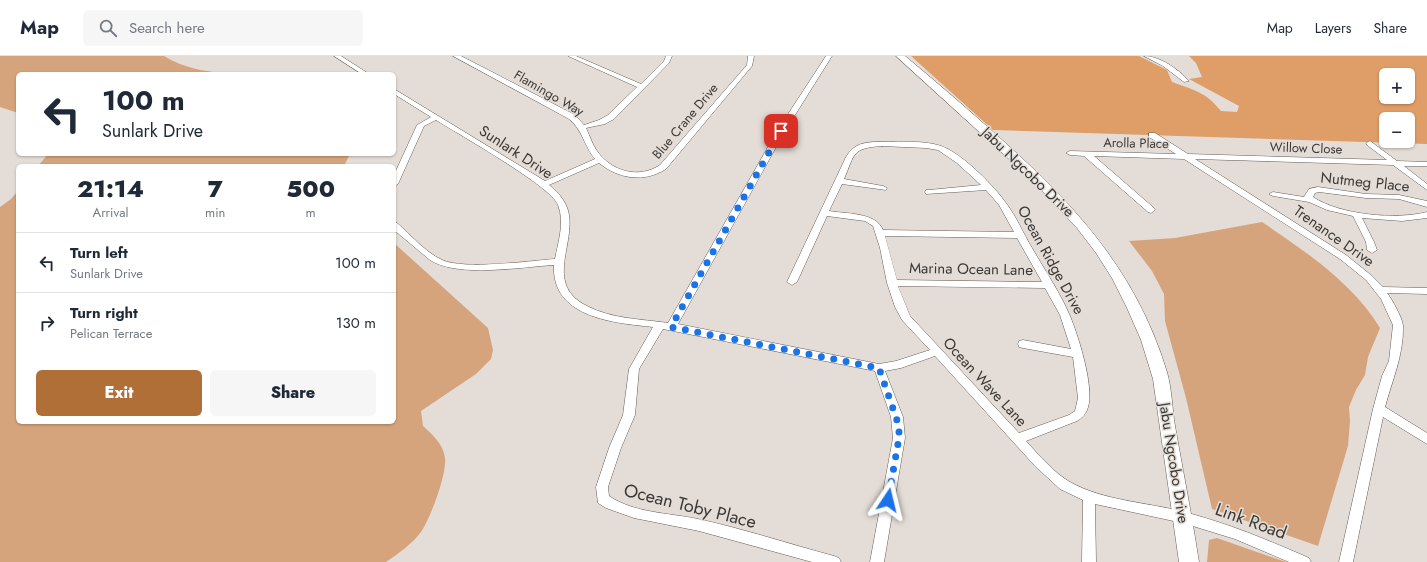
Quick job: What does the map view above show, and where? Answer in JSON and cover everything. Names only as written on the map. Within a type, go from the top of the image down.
[{"type":"main road","name":"Jabu Ngcobo Drive","points":[[900,56],[1024,165],[1054,194],[1083,226],[1107,259],[1134,308],[1148,340],[1162,383],[1163,403],[1183,517],[1189,562]]},
{"type":"street","points":[[337,56],[363,72]]},
{"type":"street","name":"Flamingo Way","points":[[456,56],[564,112],[578,122],[583,127],[593,152],[600,160]]},
{"type":"street","points":[[571,56],[642,87]]},
{"type":"street","points":[[583,127],[608,120],[667,62],[669,56]]},
{"type":"street","name":"Blue Crane Drive","points":[[600,160],[615,170],[630,175],[645,176],[656,172],[663,167],[750,64],[751,56]]},
{"type":"street","points":[[665,326],[781,131],[829,56]]},
{"type":"street","points":[[1147,56],[1165,65],[1186,81]]},
{"type":"street","name":"Sunlark Drive","points":[[396,92],[544,184],[557,197],[562,206],[565,222],[558,262],[559,278],[562,286],[577,304],[586,310],[608,317],[665,326],[879,368],[897,365],[936,352]]},
{"type":"street","points":[[396,180],[421,125],[437,117]]},
{"type":"street","name":"Trenance Drive","points":[[1152,135],[1343,257],[1369,278],[1386,298],[1398,325],[1394,361],[1388,376],[1379,409],[1346,562]]},
{"type":"street","points":[[1370,143],[1427,188]]},
{"type":"street","name":"Ocean Ridge Drive","points":[[792,282],[852,152],[861,145],[921,145],[935,147],[947,152],[995,194],[1003,204],[1065,315],[1078,354],[1084,398],[1084,404],[1079,414],[1063,422],[1017,439]]},
{"type":"street","name":"Arolla Place","points":[[1070,153],[1183,156]]},
{"type":"street","name":"Arolla Place","points":[[1087,154],[1150,210]]},
{"type":"street","name":"Willow Close","points":[[1183,156],[1427,164]]},
{"type":"street","points":[[544,184],[600,160]]},
{"type":"street","points":[[839,181],[883,188]]},
{"type":"street","points":[[929,192],[987,187]]},
{"type":"street","name":"Nutmeg Place","points":[[1427,204],[1400,197],[1366,196],[1318,189],[1312,191],[1308,198],[1317,204],[1356,214],[1393,219],[1408,219],[1427,215]]},
{"type":"street","points":[[1273,194],[1310,200]]},
{"type":"street","points":[[824,213],[867,220],[877,225],[880,233],[1020,235]]},
{"type":"street","points":[[1356,214],[1370,242],[1372,250]]},
{"type":"street","points":[[396,227],[433,257],[446,264],[473,266],[558,262]]},
{"type":"street","name":"Ocean Wave Lane","points":[[880,233],[892,283],[906,318],[1054,478],[1064,486],[1089,497],[1183,517]]},
{"type":"street","name":"Marina Ocean Lane","points":[[892,283],[1048,285]]},
{"type":"street","points":[[1380,290],[1427,291]]},
{"type":"street","name":"Ocean Toby Place","points":[[665,326],[634,369],[629,415],[614,448],[602,487],[603,499],[608,504],[629,510],[698,524],[834,562]]},
{"type":"street","points":[[1023,344],[1078,354]]},
{"type":"street","points":[[877,562],[899,438],[897,417],[879,368]]},
{"type":"street","points":[[1379,409],[1427,439]]},
{"type":"street","points":[[1089,497],[1089,562]]},
{"type":"street","name":"Link Road","points":[[1183,517],[1238,534],[1304,562]]},
{"type":"shaded area","points":[[0,56],[164,56],[188,67],[216,72],[16,72],[16,112],[0,107]]},
{"type":"shaded area","points":[[911,56],[1139,56],[1167,70],[1172,82],[1199,92],[1221,111],[1237,112],[1239,106],[1189,79],[1202,77],[1196,63],[1189,56],[1427,56],[1427,144],[1415,144],[1415,112],[1379,112],[1379,142],[993,130]]},
{"type":"shaded area","points":[[46,156],[349,156],[345,164],[40,164]]},
{"type":"shaded area","points":[[16,193],[16,424],[396,424],[396,245],[488,328],[493,350],[491,359],[476,374],[421,411],[423,426],[440,444],[444,453],[445,465],[441,485],[433,507],[425,526],[418,536],[386,562],[0,562],[0,207]]},
{"type":"shaded area","points":[[1262,222],[1311,256],[1342,282],[1369,312],[1380,328],[1368,357],[1365,375],[1356,390],[1349,407],[1350,421],[1348,446],[1318,546],[1212,509],[1186,398],[1165,321],[1164,294],[1152,271],[1129,241],[1175,238]]},
{"type":"shaded area","points":[[1217,538],[1286,562],[1207,562],[1209,540]]},
{"type":"route","points":[[781,131],[671,327],[879,368],[899,426],[899,438],[888,500]]}]
